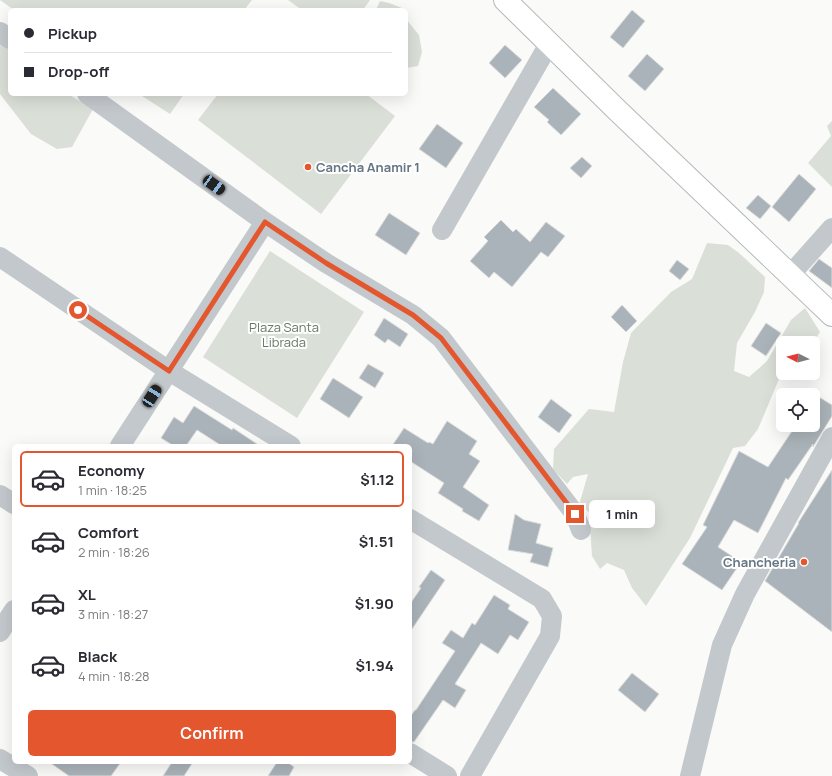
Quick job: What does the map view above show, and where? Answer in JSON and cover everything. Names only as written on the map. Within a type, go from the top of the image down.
[{"type":"main road","points":[[505,0],[832,315]]},
{"type":"street","points":[[442,230],[549,44]]},
{"type":"street","points":[[90,96],[265,222],[326,263],[413,315],[441,338],[575,514],[581,530]]},
{"type":"street","points":[[121,444],[265,222]]},
{"type":"street","points":[[790,275],[832,228]]},
{"type":"street","points":[[0,257],[169,371],[288,444]]},
{"type":"street","points":[[690,776],[722,645],[745,594],[832,437]]},
{"type":"street","points":[[0,495],[12,503]]},
{"type":"street","points":[[412,519],[542,599],[552,616],[550,636],[470,776]]},
{"type":"street","points":[[0,632],[12,613]]},
{"type":"street","points":[[412,754],[447,776]]},
{"type":"street","points":[[0,759],[28,776]]},
{"type":"green space","points":[[0,0],[252,0],[246,8],[11,8]]},
{"type":"green space","points":[[288,0],[370,0],[364,8],[299,8]]},
{"type":"green space","points":[[380,1],[402,8],[377,8]]},
{"type":"green space","points":[[408,21],[419,35],[422,52],[418,66],[408,68]]},
{"type":"green space","points":[[0,39],[8,43],[8,96],[71,96],[93,109],[72,147],[57,149],[31,134],[0,94]]},
{"type":"green space","points":[[142,96],[183,96],[170,114]]},
{"type":"green space","name":"Cancha Anamir 1","points":[[216,96],[369,96],[395,116],[321,214],[198,120]]},
{"type":"green space","points":[[832,121],[832,187],[808,163],[831,136],[827,126]]},
{"type":"green space","points":[[707,243],[728,245],[765,277],[764,292],[755,312],[737,343],[734,371],[749,377],[767,361],[776,346],[776,380],[779,380],[758,429],[745,446],[733,448],[690,538],[646,606],[632,588],[624,570],[607,563],[600,569],[592,556],[589,512],[579,505],[588,474],[573,477],[567,484],[553,469],[554,449],[589,409],[614,412],[623,362],[631,333],[671,292],[692,279]]},
{"type":"green space","name":"Plaza Santa Librada","points":[[270,251],[364,312],[297,418],[203,357]]},
{"type":"green space","points":[[805,308],[820,332],[817,336],[782,336],[791,320]]},
{"type":"building","points":[[632,10],[645,21],[623,48],[610,37]]},
{"type":"building","points":[[505,45],[522,60],[505,78],[489,63]]},
{"type":"building","points":[[647,54],[664,69],[645,91],[628,76]]},
{"type":"building","points":[[553,88],[581,114],[561,135],[547,122],[549,120],[534,107]]},
{"type":"building","points":[[437,124],[463,143],[446,168],[419,149]]},
{"type":"building","points":[[582,157],[592,166],[581,178],[570,168]]},
{"type":"building","points":[[799,174],[816,189],[789,222],[772,207]]},
{"type":"building","points":[[758,195],[771,206],[760,219],[746,208]]},
{"type":"building","points":[[389,213],[420,233],[406,255],[375,235]]},
{"type":"building","points":[[501,220],[513,232],[516,229],[530,242],[546,222],[565,236],[548,257],[541,252],[512,287],[494,272],[489,278],[470,261],[488,241],[484,237]]},
{"type":"building","points":[[819,259],[832,268],[832,288],[809,271]]},
{"type":"building","points":[[677,260],[689,269],[680,280],[669,271]]},
{"type":"building","points":[[622,305],[637,321],[626,332],[611,317]]},
{"type":"building","points":[[384,318],[408,334],[400,347],[388,339],[385,343],[374,335]]},
{"type":"building","points":[[766,323],[781,333],[779,336],[776,336],[776,341],[766,356],[751,346]]},
{"type":"building","points":[[368,364],[384,373],[375,388],[359,378]]},
{"type":"building","points":[[333,378],[363,397],[349,418],[320,399]]},
{"type":"building","points":[[820,398],[832,405],[832,416],[813,447],[813,444],[788,480],[786,478],[758,533],[734,520],[718,547],[741,562],[722,590],[682,564],[707,527],[703,525],[739,451],[768,467],[791,432],[820,432]]},
{"type":"building","points":[[551,399],[572,415],[559,433],[538,417]]},
{"type":"building","points":[[194,406],[232,430],[233,428],[257,444],[219,444],[197,430],[187,444],[171,444],[161,438],[174,417],[183,423]]},
{"type":"building","points":[[447,421],[477,441],[469,454],[480,461],[463,487],[489,505],[479,521],[462,511],[463,509],[438,493],[444,483],[412,462],[412,444],[393,444],[404,428],[428,443],[433,444]]},
{"type":"building","name":"Chancheria","points":[[832,470],[832,632],[765,581],[798,523]]},
{"type":"building","points":[[515,514],[524,520],[541,524],[536,543],[553,548],[548,567],[530,562],[533,554],[508,550]]},
{"type":"building","points":[[431,570],[445,580],[412,629],[412,601],[421,588],[419,587]]},
{"type":"building","points":[[494,595],[510,605],[508,609],[529,622],[518,640],[510,635],[498,654],[481,643],[455,684],[466,690],[455,708],[443,700],[414,742],[412,742],[412,714],[455,651],[442,643],[451,630],[463,638],[472,623],[475,625]]},
{"type":"building","points":[[632,673],[659,694],[645,712],[618,690]]},
{"type":"building","points":[[52,764],[120,764],[111,776],[69,776]]},
{"type":"building","points":[[171,764],[192,764],[184,776],[163,776]]},
{"type":"building","points":[[276,764],[290,764],[294,767],[289,776],[268,776]]},
{"type":"place","name":"Cancha Anamir 1","points":[[308,167]]},
{"type":"place","name":"Chancheria","points":[[804,562]]},
{"type":"route","points":[[78,310],[169,371],[265,222],[326,263],[413,315],[441,338],[575,514]]}]
